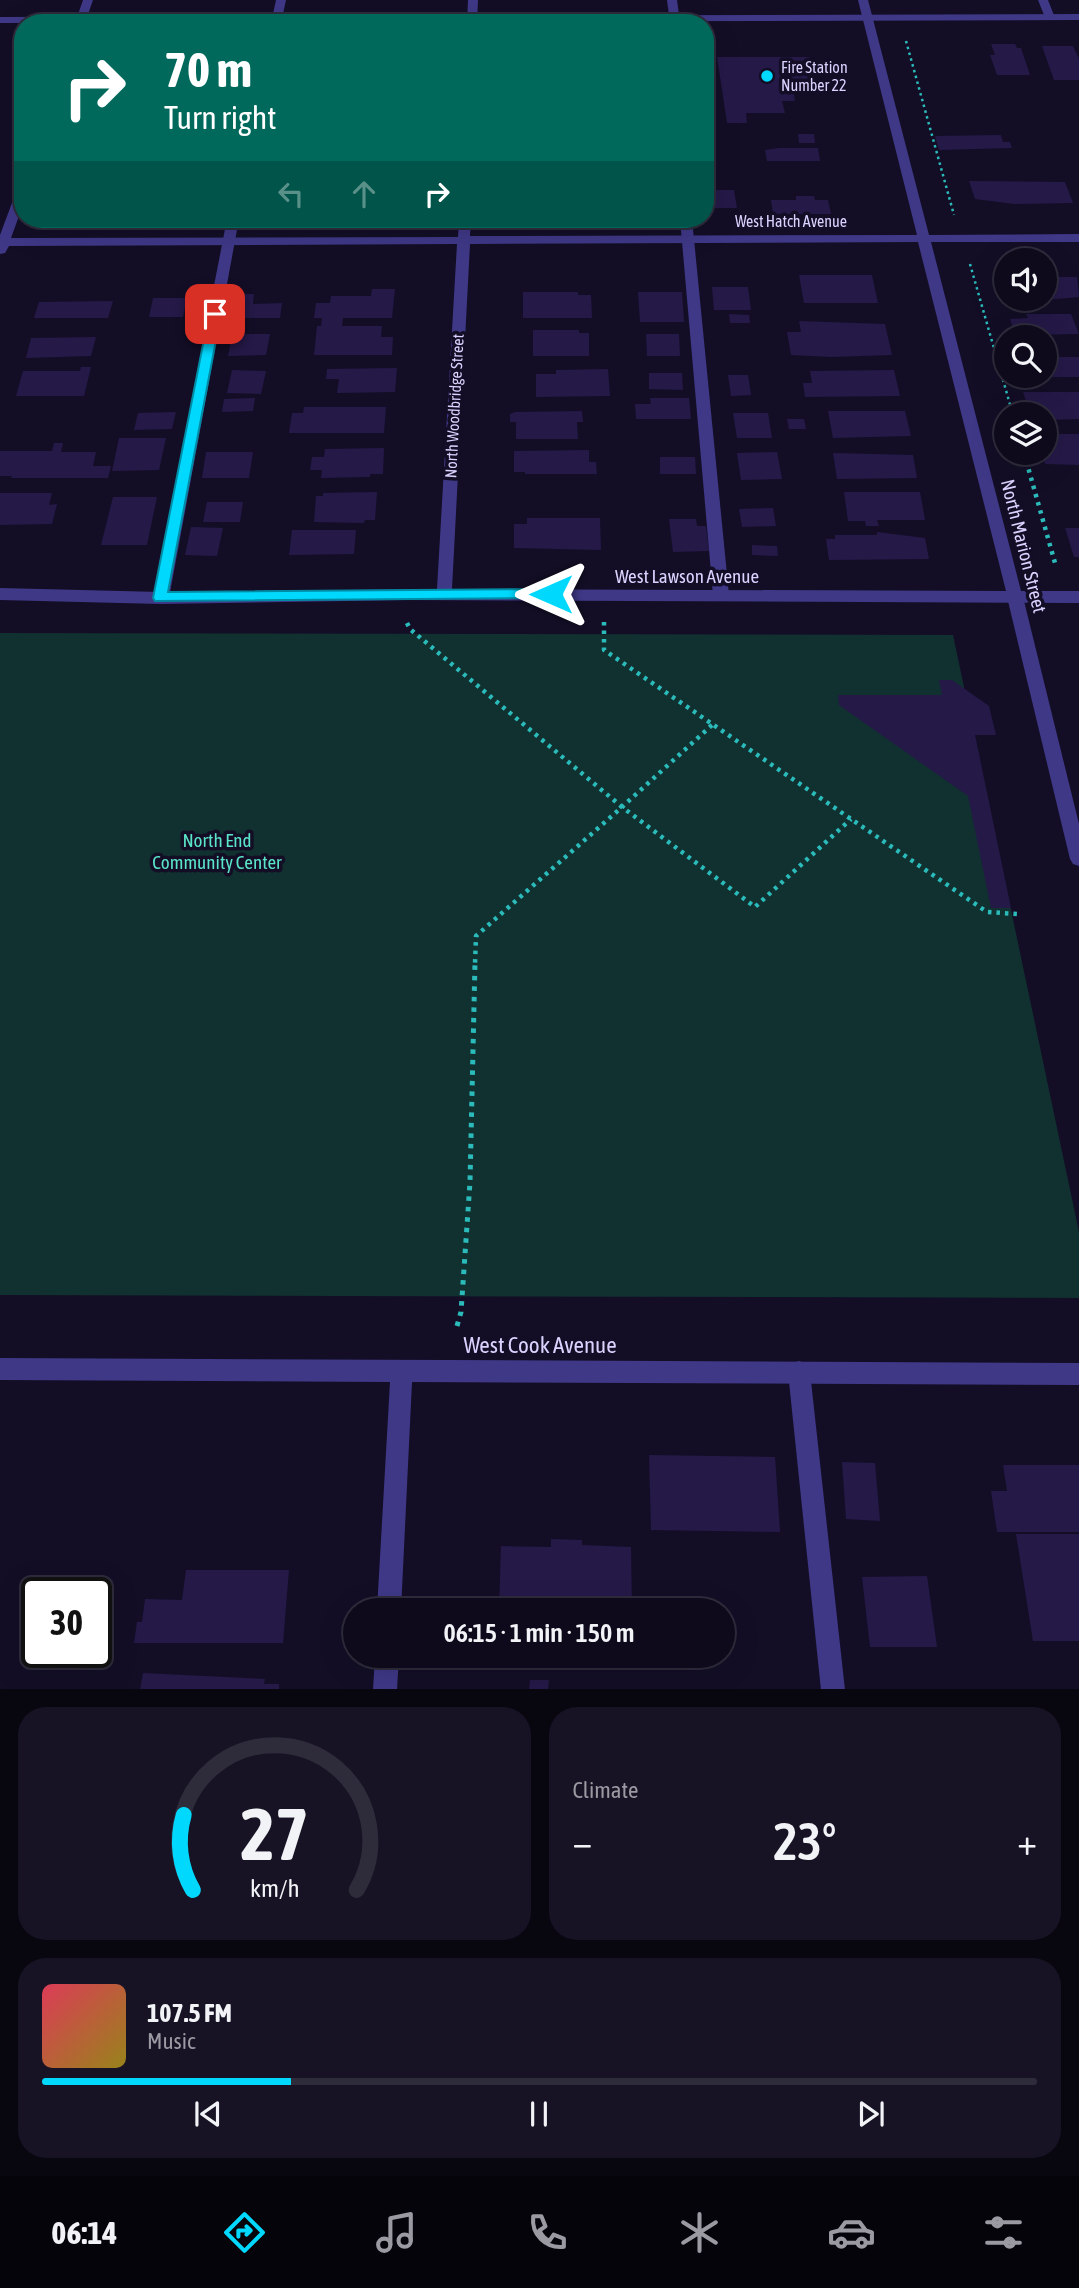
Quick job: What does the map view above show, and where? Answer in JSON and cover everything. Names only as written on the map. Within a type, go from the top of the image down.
[{"type":"street","name":"North Marion Street","points":[[863,0],[1079,859]]},
{"type":"street","points":[[1043,0],[1050,18]]},
{"type":"street","points":[[714,20],[1079,18]]},
{"type":"street","points":[[1,245],[14,211]]},
{"type":"street","points":[[160,598],[232,228]]},
{"type":"street","name":"North Woodbridge Street","points":[[444,594],[465,228]]},
{"type":"street","points":[[686,228],[721,595]]},
{"type":"street","name":"West Hatch Avenue","points":[[1,245],[464,239],[1079,238]]},
{"type":"street","name":"West Lawson Avenue","points":[[0,594],[160,598],[444,594],[1079,597]]},
{"type":"street","name":"West Cook Avenue","points":[[0,1370],[1079,1374]]},
{"type":"street","points":[[390,1598],[402,1370]]},
{"type":"street","points":[[799,1372],[833,1689]]},
{"type":"street","points":[[385,1689],[386,1668]]},
{"type":"path","points":[[904,34],[954,216],[950,221]]},
{"type":"path","points":[[969,260],[1009,402]]},
{"type":"path","points":[[1027,465],[1055,563],[1053,567]]},
{"type":"path","points":[[604,595],[604,650],[986,912],[1018,914]]},
{"type":"path","points":[[406,622],[410,629],[622,807],[755,907],[851,819]]},
{"type":"path","points":[[457,1326],[461,1312],[470,1182],[476,936],[712,725]]},
{"type":"green space","name":"North End Community Center","points":[[0,633],[953,635],[1079,1232],[1079,1298],[0,1295]]},
{"type":"building","points":[[991,44],[1015,44],[1017,48],[1021,48],[1030,75],[997,75],[990,55],[995,55]]},
{"type":"building","points":[[1042,46],[1073,46],[1079,59],[1079,80],[1054,80]]},
{"type":"building","name":"Fire Station Number 22","points":[[717,57],[810,57],[818,94],[794,94],[795,101],[782,101],[785,113],[746,113],[747,123],[727,123]]},
{"type":"building","points":[[798,134],[814,134],[815,143],[799,143]]},
{"type":"building","points":[[1001,135],[1003,142],[1010,142],[1012,148],[939,150],[935,136]]},
{"type":"building","points":[[818,148],[820,161],[767,161],[765,150]]},
{"type":"building","points":[[969,181],[1065,182],[1073,203],[1014,204],[975,199]]},
{"type":"building","points":[[714,190],[734,190],[737,208],[714,208]]},
{"type":"building","points":[[796,196],[814,196],[815,200],[828,200],[831,214],[773,214],[771,200],[796,200]]},
{"type":"building","points":[[799,275],[872,275],[878,303],[804,303]]},
{"type":"building","points":[[1057,277],[1077,277],[1079,297],[1057,299]]},
{"type":"building","points":[[712,287],[748,287],[751,310],[714,310]]},
{"type":"building","points":[[372,289],[395,289],[392,318],[343,318],[342,326],[382,326],[381,337],[393,337],[392,355],[314,355],[317,326],[321,326],[322,318],[314,318],[316,303],[330,303],[331,296],[371,296]]},
{"type":"building","points":[[523,292],[578,292],[578,295],[591,295],[592,318],[523,318]]},
{"type":"building","points":[[638,292],[682,292],[684,322],[640,322]]},
{"type":"building","points":[[236,294],[254,294],[253,304],[282,303],[280,318],[231,318]]},
{"type":"building","points":[[153,298],[187,298],[183,317],[149,317]]},
{"type":"building","points":[[113,301],[108,318],[34,318],[39,302]]},
{"type":"building","points":[[729,314],[749,315],[750,323],[730,323]]},
{"type":"building","points":[[1026,314],[1071,314],[1079,334],[1057,334],[1057,325],[1012,325],[1010,319],[1028,318]]},
{"type":"building","points":[[799,321],[885,324],[892,355],[791,355],[787,332],[801,332]]},
{"type":"building","points":[[533,330],[579,330],[579,333],[589,333],[589,356],[533,356]]},
{"type":"building","points":[[232,334],[270,334],[266,355],[228,356]]},
{"type":"building","points":[[646,334],[679,334],[680,356],[647,356]]},
{"type":"building","points":[[96,337],[91,356],[26,358],[31,338]]},
{"type":"building","points":[[1057,357],[1079,357],[1079,377],[1057,377]]},
{"type":"building","points":[[81,367],[91,367],[84,396],[16,396],[23,371],[80,371]]},
{"type":"building","points":[[397,368],[395,392],[337,393],[339,379],[326,379],[327,369]]},
{"type":"building","points":[[608,369],[610,396],[536,397],[536,374],[556,374],[556,370]]},
{"type":"building","points":[[232,370],[266,371],[261,394],[227,393]]},
{"type":"building","points":[[894,370],[900,396],[805,397],[803,383],[812,383],[810,371]]},
{"type":"building","points":[[649,373],[682,373],[683,390],[649,389]]},
{"type":"building","points":[[728,375],[748,375],[751,395],[731,396]]},
{"type":"building","points":[[1023,392],[1079,392],[1079,419],[1057,420],[1057,402],[1026,402]]},
{"type":"building","points":[[255,398],[253,411],[222,412],[224,399]]},
{"type":"building","points":[[650,398],[689,398],[691,419],[636,419],[635,404],[651,404]]},
{"type":"building","points":[[304,407],[386,407],[384,433],[289,433],[292,413],[303,413]]},
{"type":"building","points":[[582,411],[583,422],[577,422],[578,439],[516,439],[516,422],[510,422],[510,414],[515,412]]},
{"type":"building","points":[[828,411],[905,411],[911,436],[833,438]]},
{"type":"building","points":[[176,412],[172,429],[134,430],[138,413]]},
{"type":"building","points":[[733,413],[768,413],[772,438],[737,438]]},
{"type":"building","points":[[787,419],[804,419],[806,429],[789,429]]},
{"type":"building","points":[[1057,434],[1079,434],[1079,465],[1057,464]]},
{"type":"building","points":[[119,438],[166,438],[159,470],[112,471]]},
{"type":"building","points":[[54,443],[63,443],[61,452],[96,452],[93,466],[111,466],[108,478],[0,476],[0,451],[52,451]]},
{"type":"building","points":[[384,448],[383,474],[370,474],[370,477],[321,478],[322,470],[310,470],[312,457],[324,457],[325,449]]},
{"type":"building","points":[[589,450],[589,462],[596,462],[597,474],[514,472],[514,451]]},
{"type":"building","points":[[206,452],[253,452],[249,478],[202,478]]},
{"type":"building","points":[[777,452],[782,479],[741,480],[737,453]]},
{"type":"building","points":[[833,453],[913,455],[917,478],[837,479]]},
{"type":"building","points":[[660,457],[695,457],[696,474],[660,474]]},
{"type":"building","points":[[377,492],[375,520],[365,520],[364,523],[314,522],[316,496],[323,496],[323,493]]},
{"type":"building","points":[[844,492],[920,492],[925,520],[877,520],[879,526],[866,526],[865,521],[848,521]]},
{"type":"building","points":[[0,493],[52,493],[49,505],[57,504],[52,524],[0,525]]},
{"type":"building","points":[[113,497],[157,497],[147,545],[101,545]]},
{"type":"building","points":[[207,502],[243,502],[240,522],[203,522]]},
{"type":"building","points":[[773,508],[776,526],[742,527],[739,509]]},
{"type":"building","points":[[527,518],[600,518],[601,550],[514,548],[514,524],[527,524]]},
{"type":"building","points":[[669,519],[696,519],[697,526],[706,526],[709,551],[673,552]]},
{"type":"building","points":[[191,527],[223,528],[217,556],[185,555]]},
{"type":"building","points":[[1065,528],[1079,528],[1079,557],[1074,557]]},
{"type":"building","points":[[292,530],[356,530],[354,554],[289,555]]},
{"type":"building","points":[[877,532],[925,538],[929,559],[829,560],[826,539],[835,539],[835,535],[877,535]]},
{"type":"building","points":[[752,545],[777,546],[778,556],[752,555]]},
{"type":"building","points":[[939,680],[952,680],[989,706],[996,735],[975,735],[1011,908],[991,908],[968,796],[839,705],[838,695],[942,695]]},
{"type":"building","points":[[649,1455],[775,1457],[780,1532],[651,1530]]},
{"type":"building","points":[[842,1462],[875,1463],[880,1521],[846,1519]]},
{"type":"building","points":[[1003,1465],[1079,1465],[1079,1532],[997,1532],[991,1491],[1007,1491]]},
{"type":"building","points":[[1016,1534],[1079,1534],[1079,1641],[1033,1641]]},
{"type":"building","points":[[551,1539],[582,1540],[582,1545],[631,1547],[632,1598],[499,1598],[501,1546],[551,1547]]},
{"type":"building","points":[[186,1570],[289,1570],[283,1643],[134,1643],[137,1622],[142,1622],[145,1599],[182,1600]]},
{"type":"building","points":[[927,1576],[937,1647],[870,1647],[862,1577]]},
{"type":"building","points":[[143,1673],[265,1679],[264,1684],[279,1684],[279,1689],[140,1689]]},
{"type":"building","points":[[530,1680],[549,1680],[548,1689],[529,1689]]},
{"type":"place","name":"Fire Station Number 22","points":[[767,76]]},
{"type":"route","points":[[215,314],[160,598],[551,594]]}]
